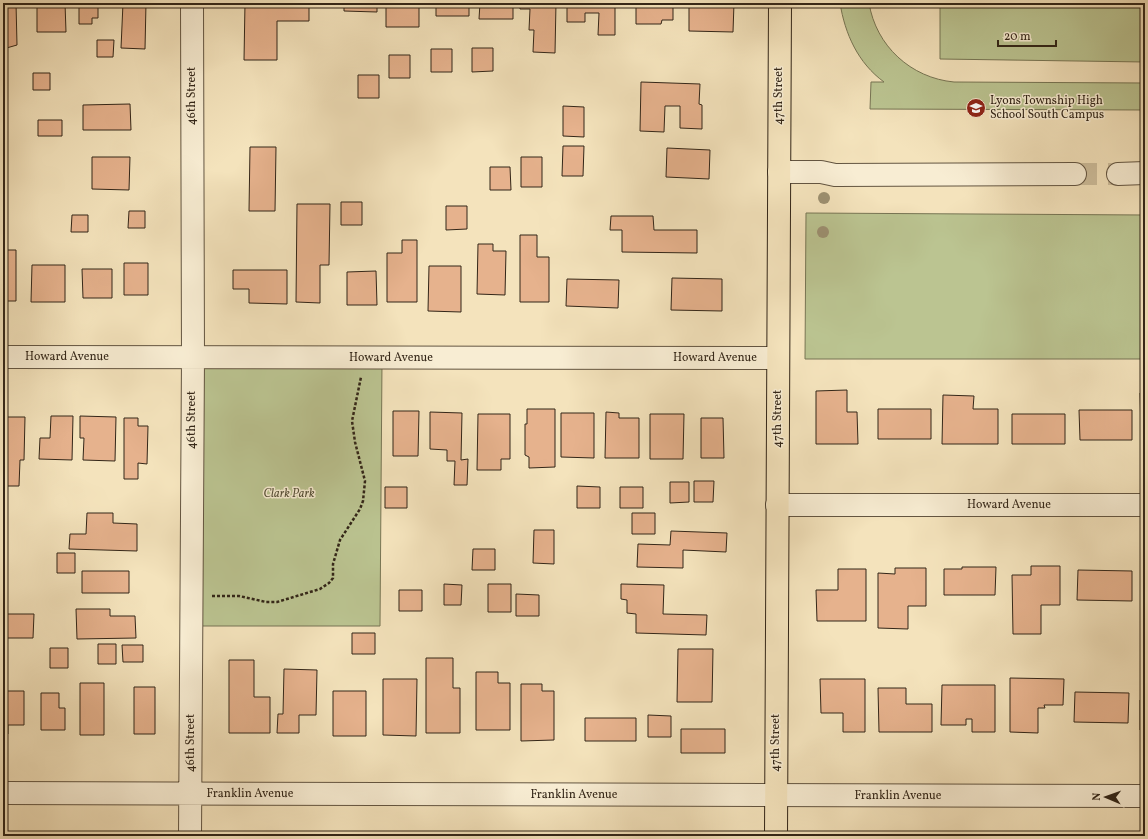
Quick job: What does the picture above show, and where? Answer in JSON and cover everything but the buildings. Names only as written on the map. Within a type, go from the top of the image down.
[{"type":"main road","name":"47th Street","points":[[776,836],[780,3]]},
{"type":"street","name":"46th Street","points":[[190,836],[193,357],[192,3]]},
{"type":"street","points":[[779,172],[821,172],[835,175],[1075,174]]},
{"type":"street","points":[[1118,174],[1145,174]]},
{"type":"street","name":"Howard Avenue","points":[[3,357],[778,358]]},
{"type":"street","name":"Howard Avenue","points":[[777,505],[1145,505]]},
{"type":"street","name":"Franklin Avenue","points":[[3,793],[1145,796]]},
{"type":"path","points":[[191,595],[239,596],[272,602],[287,600],[309,592],[320,590],[329,583],[332,578],[333,564],[340,540],[360,509],[363,501],[365,481],[353,436],[352,421],[365,358]]},
{"type":"green space","points":[[840,3],[869,3],[873,19],[879,33],[888,46],[910,67],[938,79],[954,82],[1145,83],[1145,110],[870,109],[871,82],[884,82],[867,66],[854,47],[845,26]]},
{"type":"green space","points":[[940,3],[1145,3],[1145,62],[940,59]]},
{"type":"green space","points":[[806,213],[1145,215],[1145,359],[805,359]]},
{"type":"green space","name":"Clark Park","points":[[198,362],[382,362],[380,626],[196,626]]},
{"type":"tunnel","points":[[1075,174],[1118,174]]},
{"type":"place","name":"Lyons Township High School South Campus","points":[[976,108]]}]
